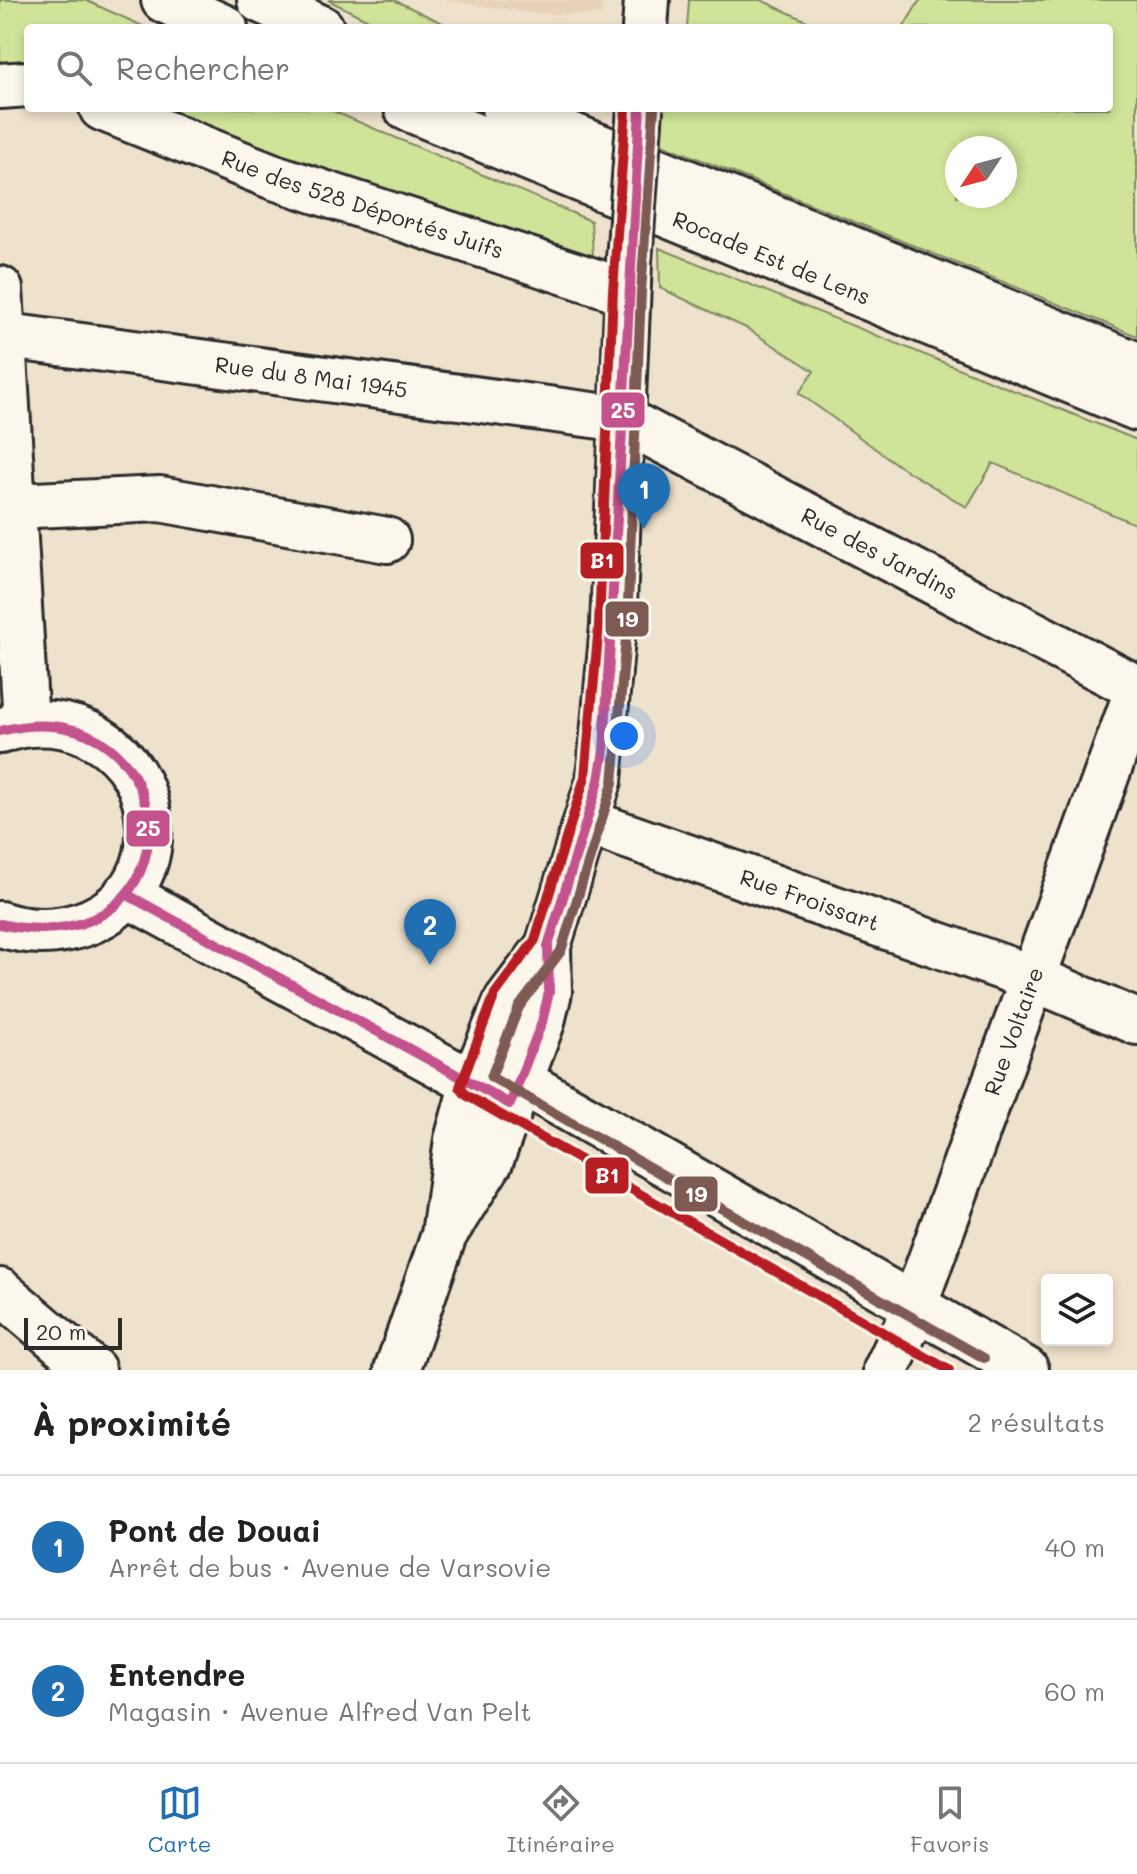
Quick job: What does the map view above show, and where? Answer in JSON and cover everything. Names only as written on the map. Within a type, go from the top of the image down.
[{"type":"main road","points":[[164,0],[216,24]]},
{"type":"main road","points":[[260,0],[312,24]]},
{"type":"main road","points":[[645,24],[647,0]]},
{"type":"main road","points":[[0,86],[24,84]]},
{"type":"main road","name":"Rue des 528 Déportés Juifs","points":[[112,112],[274,177],[628,276]]},
{"type":"main road","name":"Rocade Est de Lens","points":[[417,112],[1137,408]]},
{"type":"main road","name":"Rocade Est de Lens","points":[[514,112],[1137,365]]},
{"type":"main road","points":[[397,1370],[444,1235],[457,1140],[501,1089],[507,1000],[548,946],[587,822],[604,750],[628,276],[640,112]]},
{"type":"main road","points":[[0,289],[14,506],[13,727],[62,723],[96,735],[124,759],[143,790],[149,826],[144,862],[126,894],[106,914],[81,927],[39,933],[0,924]]},
{"type":"main road","name":"Rue du 8 Mai 1945","points":[[1,335],[622,419]]},
{"type":"main road","name":"Rue des Jardins","points":[[622,419],[1137,689]]},
{"type":"main road","points":[[14,506],[160,499],[387,540]]},
{"type":"main road","name":"Rue Voltaire","points":[[886,1370],[910,1317],[1137,689]]},
{"type":"main road","name":"Rue Froissart","points":[[587,822],[1033,978],[1137,1022]]},
{"type":"main road","points":[[126,894],[501,1089],[910,1317],[1026,1370]]},
{"type":"main road","points":[[0,1291],[93,1370]]},
{"type":"main road","points":[[910,1317],[977,1370]]},
{"type":"shaded area","points":[[443,0],[602,0],[602,15],[534,14]]},
{"type":"green space","points":[[0,0],[85,0],[138,24],[24,24],[24,72],[0,76]]},
{"type":"green space","points":[[328,0],[394,0],[445,24],[376,24]]},
{"type":"green space","points":[[689,0],[761,0],[813,24],[687,24]]},
{"type":"green space","points":[[920,0],[1137,0],[1137,336],[657,142],[658,112],[1113,112],[1113,24],[905,24]]},
{"type":"green space","points":[[148,112],[335,112],[591,221],[593,256],[283,166]]},
{"type":"green space","points":[[659,248],[1137,440],[1137,525],[993,463],[967,507],[899,466],[799,393],[814,371],[746,328],[660,288]]},
{"type":"transit line","name":"B1","points":[[626,112],[613,291],[599,625],[585,777],[535,940],[495,994],[460,1087],[466,1095],[949,1370]]},
{"type":"transit line","name":"25","points":[[126,894],[510,1104],[542,1022],[549,992],[548,946],[599,780],[604,750],[640,112]]},
{"type":"transit line","name":"19","points":[[654,112],[641,293],[627,627],[613,783],[561,951],[519,1007],[491,1077],[984,1358]]},
{"type":"transit line","name":"25","points":[[0,731],[63,727],[109,747],[138,783],[148,827],[141,870],[114,906],[67,927],[0,924]]},
{"type":"place","name":"Pont de Douai","points":[[644,529]]},
{"type":"place","name":"Entendre","points":[[430,965]]}]
